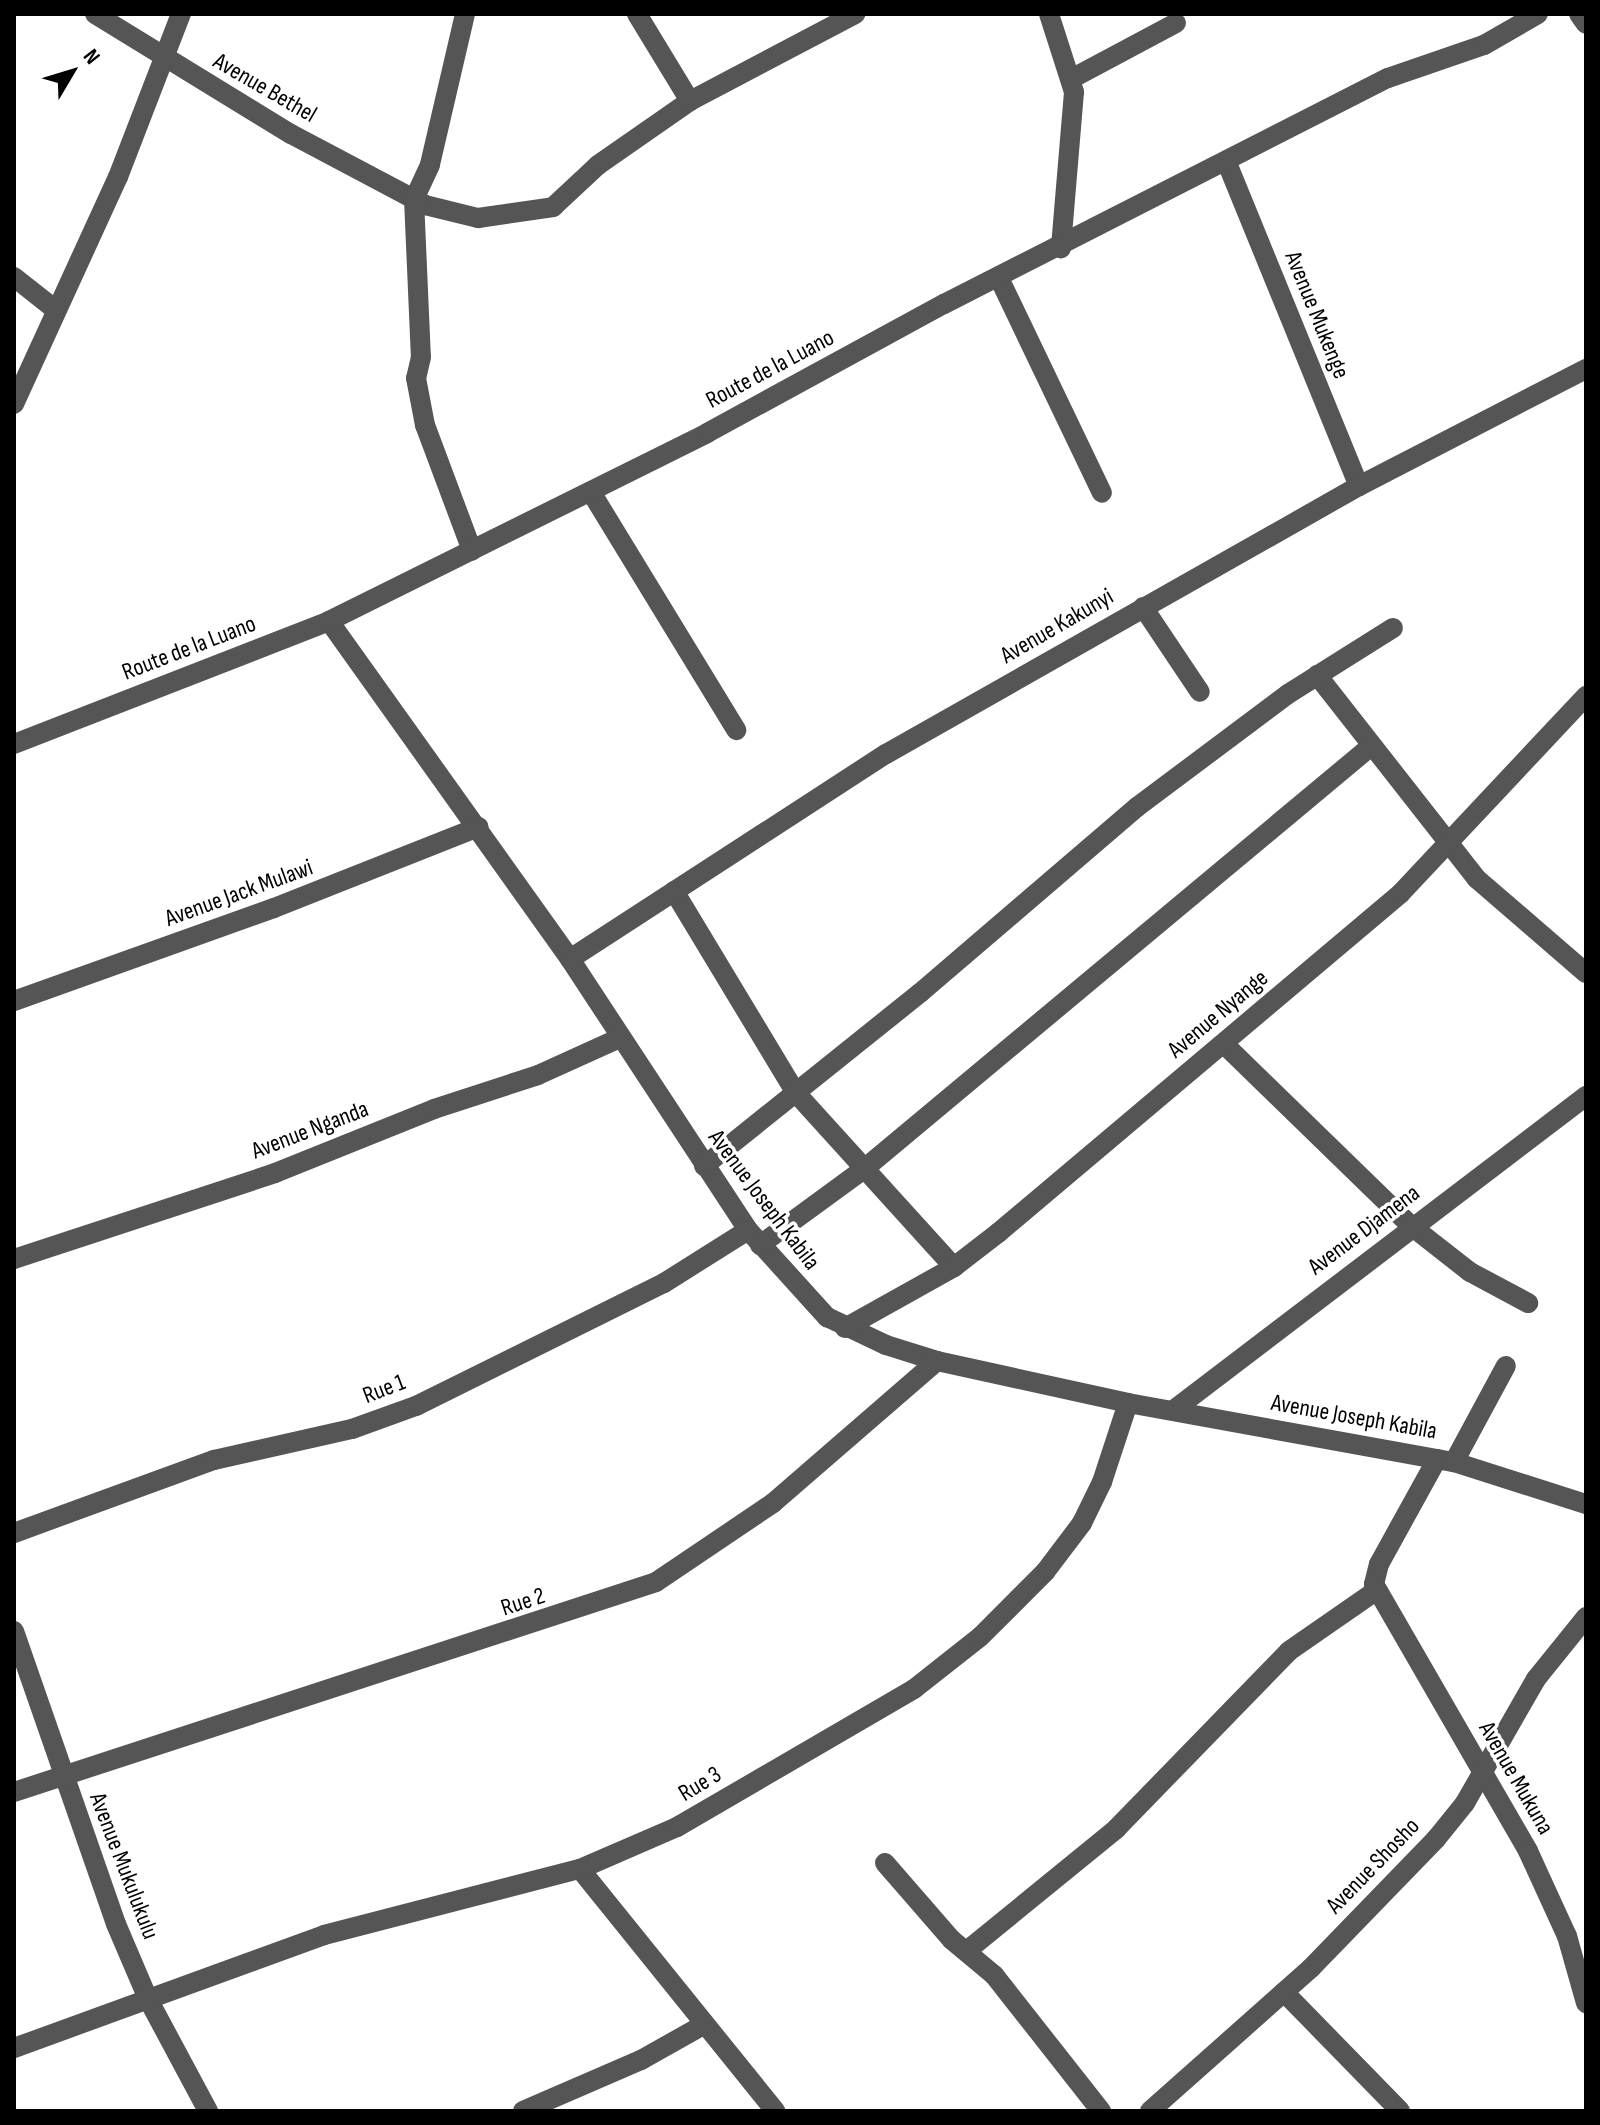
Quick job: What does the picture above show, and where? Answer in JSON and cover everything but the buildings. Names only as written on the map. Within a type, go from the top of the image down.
[{"type":"street","name":"Avenue Bethel","points":[[95,14],[166,61],[414,199],[462,217],[528,215],[553,207],[598,165],[690,101],[855,14]]},
{"type":"street","points":[[14,404],[166,61],[181,14]]},
{"type":"street","points":[[465,14],[430,165],[414,199],[421,357],[416,378],[425,425],[472,551]]},
{"type":"street","points":[[637,14],[690,101]]},
{"type":"street","points":[[1049,14],[1071,79],[1074,106],[1061,248]]},
{"type":"street","name":"Route de la Luano","points":[[14,744],[329,621],[591,492],[1388,78],[1484,45],[1538,14]]},
{"type":"street","points":[[1579,14],[1586,24]]},
{"type":"street","points":[[1071,79],[1176,23]]},
{"type":"street","name":"Avenue Mukenge","points":[[1227,163],[1359,486]]},
{"type":"street","points":[[14,277],[56,310]]},
{"type":"street","points":[[999,278],[1102,493]]},
{"type":"street","name":"Avenue Kakunyi","points":[[570,959],[886,754],[1359,486],[1586,369]]},
{"type":"street","points":[[591,492],[736,730]]},
{"type":"street","points":[[1143,607],[1200,692]]},
{"type":"street","name":"Avenue Joseph Kabila","points":[[329,621],[479,827],[754,1237],[811,1304],[845,1328],[937,1361],[1128,1403],[1175,1409],[1445,1460],[1586,1504]]},
{"type":"street","points":[[704,1166],[796,1093],[1137,807],[1317,675],[1393,628]]},
{"type":"street","points":[[1317,675],[1370,747],[1477,879],[1586,973]]},
{"type":"street","name":"Avenue Nyange","points":[[845,1328],[954,1267],[1224,1044],[1400,894],[1585,698]]},
{"type":"street","name":"Rue 1","points":[[14,1533],[214,1460],[352,1429],[416,1406],[754,1237],[864,1169],[1370,747]]},
{"type":"street","name":"Avenue Jack Mulawi","points":[[14,1001],[274,908],[479,827]]},
{"type":"street","points":[[674,891],[796,1093],[954,1267]]},
{"type":"street","name":"Avenue Nganda","points":[[14,1259],[275,1173],[434,1109],[538,1075],[620,1038]]},
{"type":"street","points":[[1224,1044],[1410,1225],[1470,1272],[1528,1303]]},
{"type":"street","name":"Avenue Djamena","points":[[1175,1409],[1410,1225],[1586,1096]]},
{"type":"street","name":"Rue 2","points":[[14,1792],[656,1582],[773,1503],[937,1361]]},
{"type":"street","points":[[969,1949],[1116,1829],[1289,1651],[1377,1590],[1374,1579],[1379,1564],[1506,1366]]},
{"type":"street","name":"Rue 3","points":[[14,2048],[348,1927],[580,1869],[651,1841],[877,1712],[981,1636],[1045,1572],[1082,1523],[1107,1469],[1128,1403]]},
{"type":"street","name":"Avenue Mukuna","points":[[1377,1590],[1528,1851],[1581,1962],[1586,2003]]},
{"type":"street","name":"Avenue Shosho","points":[[1150,2111],[1284,1992],[1436,1839],[1465,1803],[1482,1767],[1536,1679],[1586,1617]]},
{"type":"street","name":"Avenue Mukulukulu","points":[[14,1631],[64,1777],[148,1999],[208,2111]]},
{"type":"street","points":[[885,1863],[952,1940],[969,1949],[1101,2111]]},
{"type":"street","points":[[580,1869],[775,2111]]},
{"type":"street","points":[[1284,1992],[1400,2111]]},
{"type":"street","points":[[523,2111],[545,2108],[705,2024]]}]
